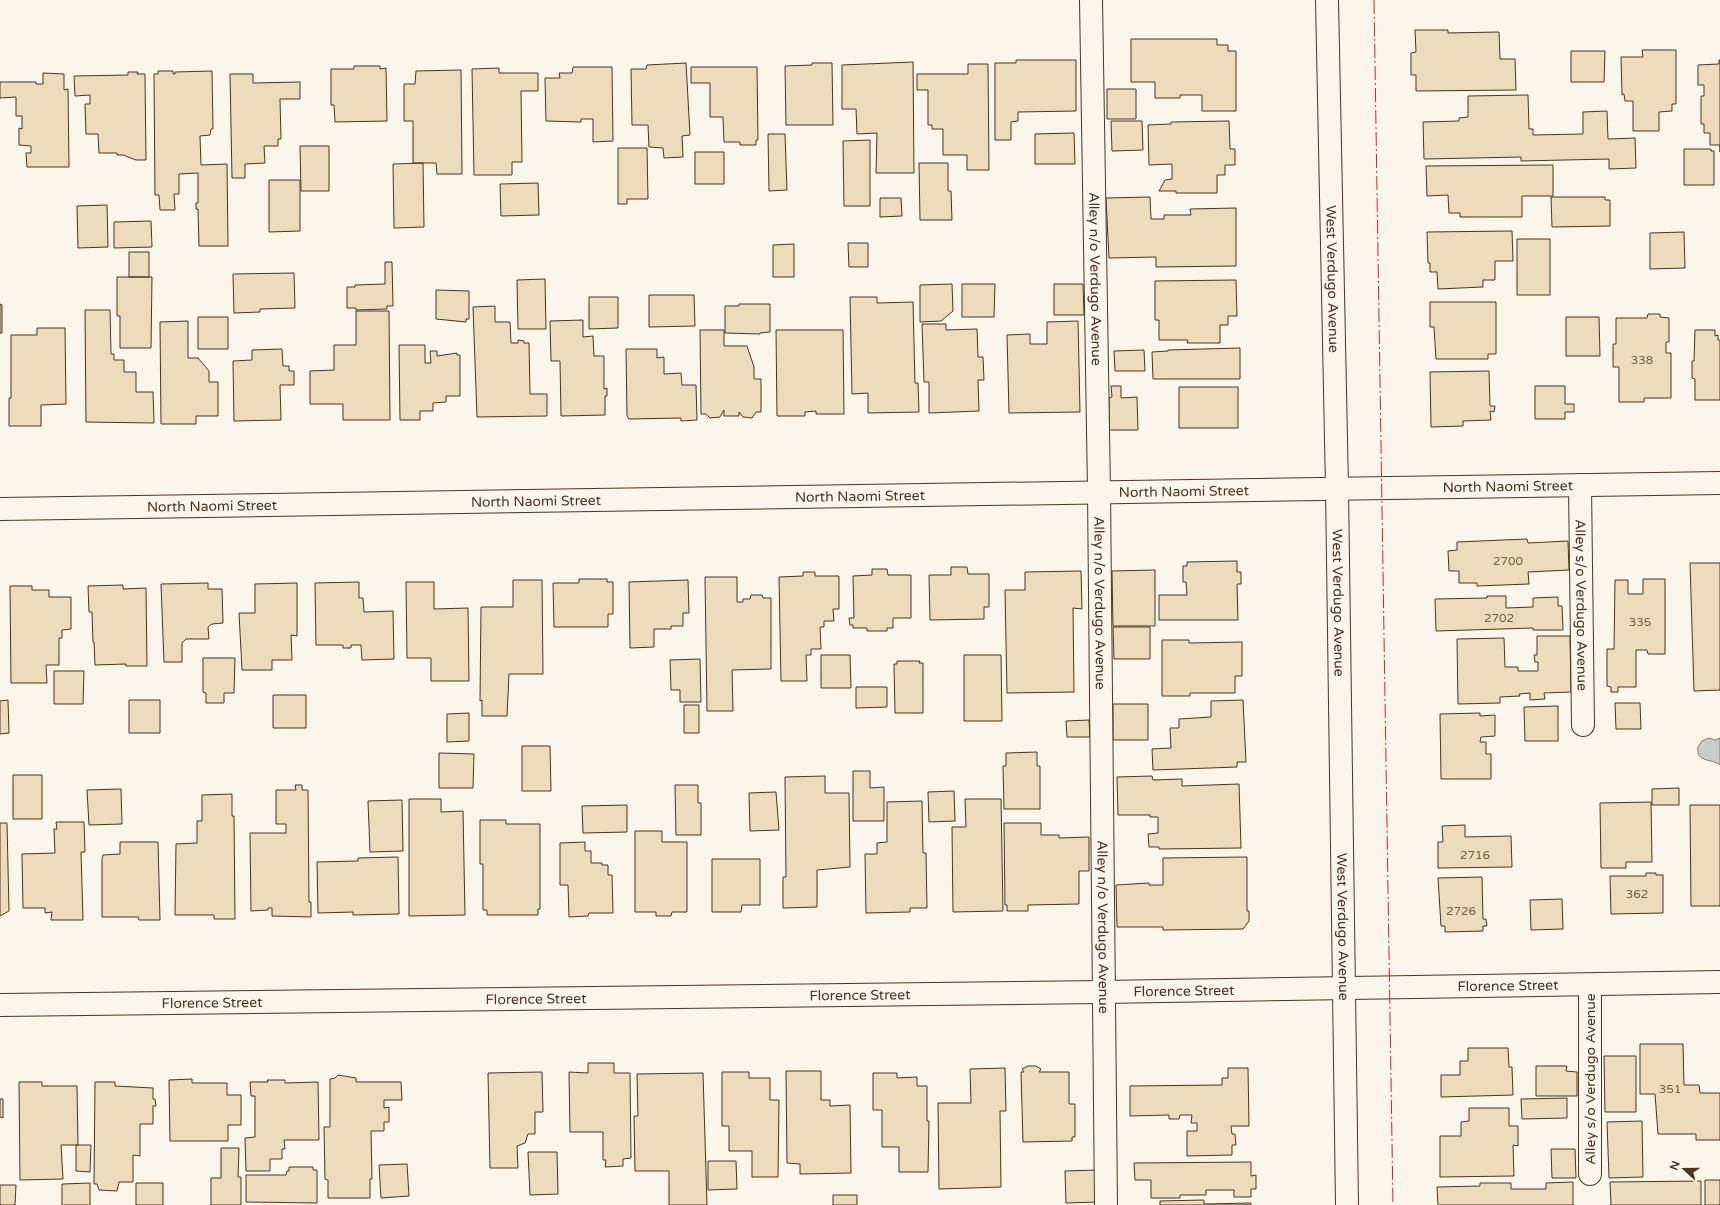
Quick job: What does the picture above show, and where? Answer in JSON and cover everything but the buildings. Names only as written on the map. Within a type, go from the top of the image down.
[{"type":"street","name":"Alley n/o Verdugo Avenue","points":[[1091,0],[1099,491],[1106,1205]]},
{"type":"street","name":"West Verdugo Avenue","points":[[1326,0],[1337,488],[1347,1205]]},
{"type":"street","name":"North Naomi Street","points":[[0,509],[1099,491],[1720,483]]},
{"type":"street","name":"Alley s/o Verdugo Avenue","points":[[1580,485],[1583,725]]},
{"type":"street","name":"Florence Street","points":[[0,1005],[1103,992],[1720,982]]},
{"type":"street","name":"Alley s/o Verdugo Avenue","points":[[1590,985],[1590,1174]]},
{"type":"shaded area","points":[[1709,738],[1715,740],[1720,738],[1720,765],[1699,756],[1698,747],[1702,741]]},
{"type":"power","points":[[1374,0],[1393,1205]]}]
